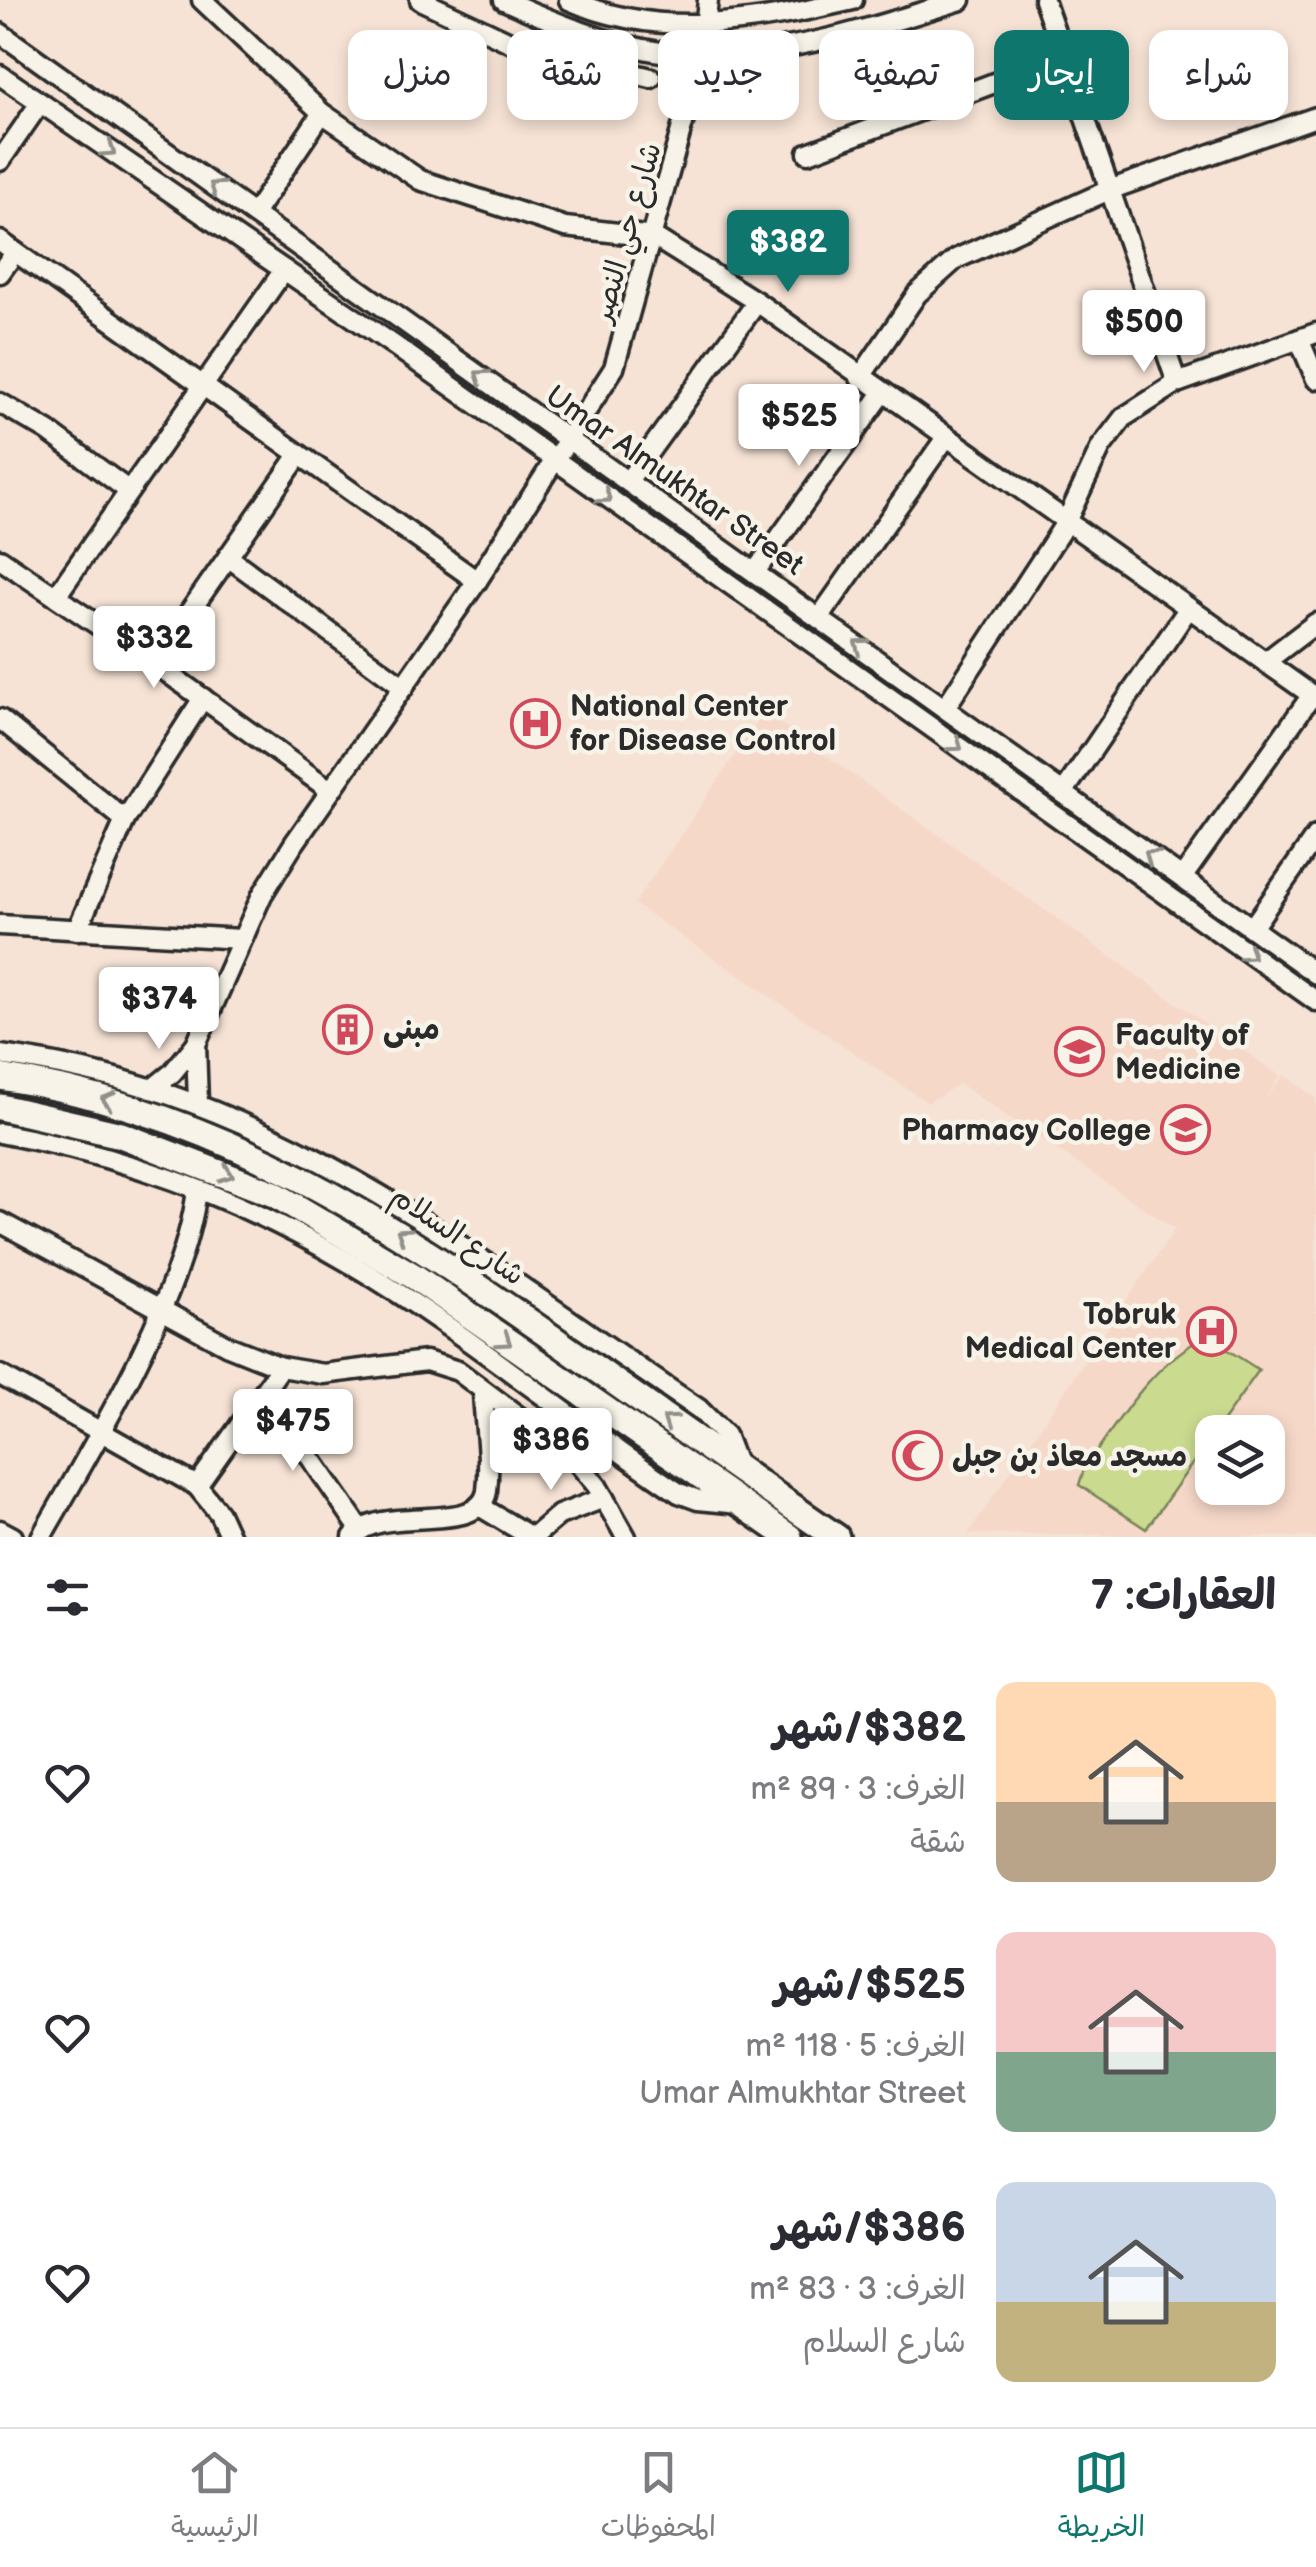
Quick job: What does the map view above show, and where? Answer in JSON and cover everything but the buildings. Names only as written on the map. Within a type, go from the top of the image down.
[{"type":"highway","name":"شارع السلام","points":[[0,1077],[75,1091],[157,1116],[229,1143],[333,1192],[436,1256],[835,1537]]},
{"type":"highway","name":"شارع السلام","points":[[0,1107],[121,1134],[274,1194],[415,1278],[789,1537]]},
{"type":"street","points":[[202,0],[322,113],[420,180],[565,227],[654,237],[757,302],[1065,524],[1314,696],[1182,878]]},
{"type":"street","points":[[420,0],[516,45],[651,78]]},
{"type":"street","points":[[504,0],[586,33],[658,50]]},
{"type":"street","points":[[568,0],[643,22],[706,26],[853,0]]},
{"type":"street","name":"شارع حي النصر","points":[[705,30],[708,0]]},
{"type":"street","points":[[799,42],[961,0]]},
{"type":"street","points":[[1044,0],[1054,30]]},
{"type":"street","name":"Umar Almukhtar Street","points":[[0,34],[1316,974]]},
{"type":"street","name":"Umar Almukhtar Street","points":[[0,75],[395,346],[1316,1001]]},
{"type":"street","points":[[808,153],[994,83]]},
{"type":"street","points":[[0,161],[40,103]]},
{"type":"street","points":[[254,214],[322,113]]},
{"type":"street","points":[[860,378],[918,294],[956,259],[1109,190],[1316,117]]},
{"type":"street","name":"شارع حي النصر","points":[[196,1044],[262,896],[330,790],[571,440],[614,368],[685,120]]},
{"type":"street","points":[[1085,120],[1177,383]]},
{"type":"street","points":[[0,273],[7,246],[476,581]]},
{"type":"street","points":[[56,596],[284,270]]},
{"type":"street","points":[[628,481],[757,302]]},
{"type":"street","points":[[395,346],[409,325]]},
{"type":"street","points":[[945,708],[1065,524],[1101,447],[1124,416],[1177,383],[1308,336],[1316,379]]},
{"type":"street","points":[[755,572],[882,394]]},
{"type":"street","points":[[0,403],[129,491]]},
{"type":"street","points":[[820,617],[945,439]]},
{"type":"street","points":[[154,662],[299,455]]},
{"type":"street","points":[[228,557],[404,687]]},
{"type":"street","points":[[0,559],[154,662],[330,790]]},
{"type":"street","points":[[1063,793],[1188,609]]},
{"type":"street","points":[[1265,662],[1316,623]]},
{"type":"street","points":[[887,694],[901,675]]},
{"type":"street","points":[[77,930],[126,820],[204,698]]},
{"type":"street","points":[[0,719],[126,820]]},
{"type":"street","points":[[1252,928],[1316,836]]},
{"type":"street","points":[[0,926],[241,940]]},
{"type":"street","points":[[152,1089],[172,1074],[196,1044]]},
{"type":"street","points":[[196,1044],[198,1102]]},
{"type":"street","points":[[0,1055],[48,1061],[198,1102],[308,1151],[454,1241],[709,1416],[731,1446],[738,1469]]},
{"type":"street","points":[[0,1132],[116,1160],[258,1214],[390,1289],[679,1493],[718,1504],[739,1504]]},
{"type":"street","points":[[40,1537],[102,1430],[160,1306],[191,1230],[197,1190]]},
{"type":"street","points":[[0,1222],[228,1346],[281,1367],[323,1374],[435,1362],[458,1370],[574,1458],[604,1498],[626,1537]]},
{"type":"street","points":[[197,1486],[281,1367]]},
{"type":"street","points":[[0,1375],[197,1486],[219,1513],[230,1537]]},
{"type":"street","points":[[265,1392],[356,1533],[386,1524],[458,1522],[480,1508],[487,1491],[483,1390]]},
{"type":"street","points":[[480,1508],[532,1537],[559,1515],[604,1498]]},
{"type":"street","points":[[0,1530],[13,1537]]},
{"type":"shaded area","points":[[764,712],[1280,1076],[1263,1103],[1284,1075],[1316,1098],[1316,1537],[968,1534],[1175,1229],[959,1084],[928,1103],[634,904]]},
{"type":"green space","points":[[1206,1336],[1259,1370],[1227,1415],[1195,1415],[1195,1460],[1146,1529],[1079,1485],[1084,1469],[1138,1395],[1186,1348]]},
{"type":"place","name":"National Center for Disease Control","points":[[535,723]]},
{"type":"place","name":"مبنى","points":[[348,1029]]},
{"type":"place","name":"Faculty of Medicine","points":[[1080,1052]]},
{"type":"place","name":"Pharmacy College","points":[[1186,1130]]},
{"type":"place","name":"Tobruk Medical Center","points":[[1211,1331]]},
{"type":"place","name":"مسجد معاذ بن جبل","points":[[917,1456]]}]
